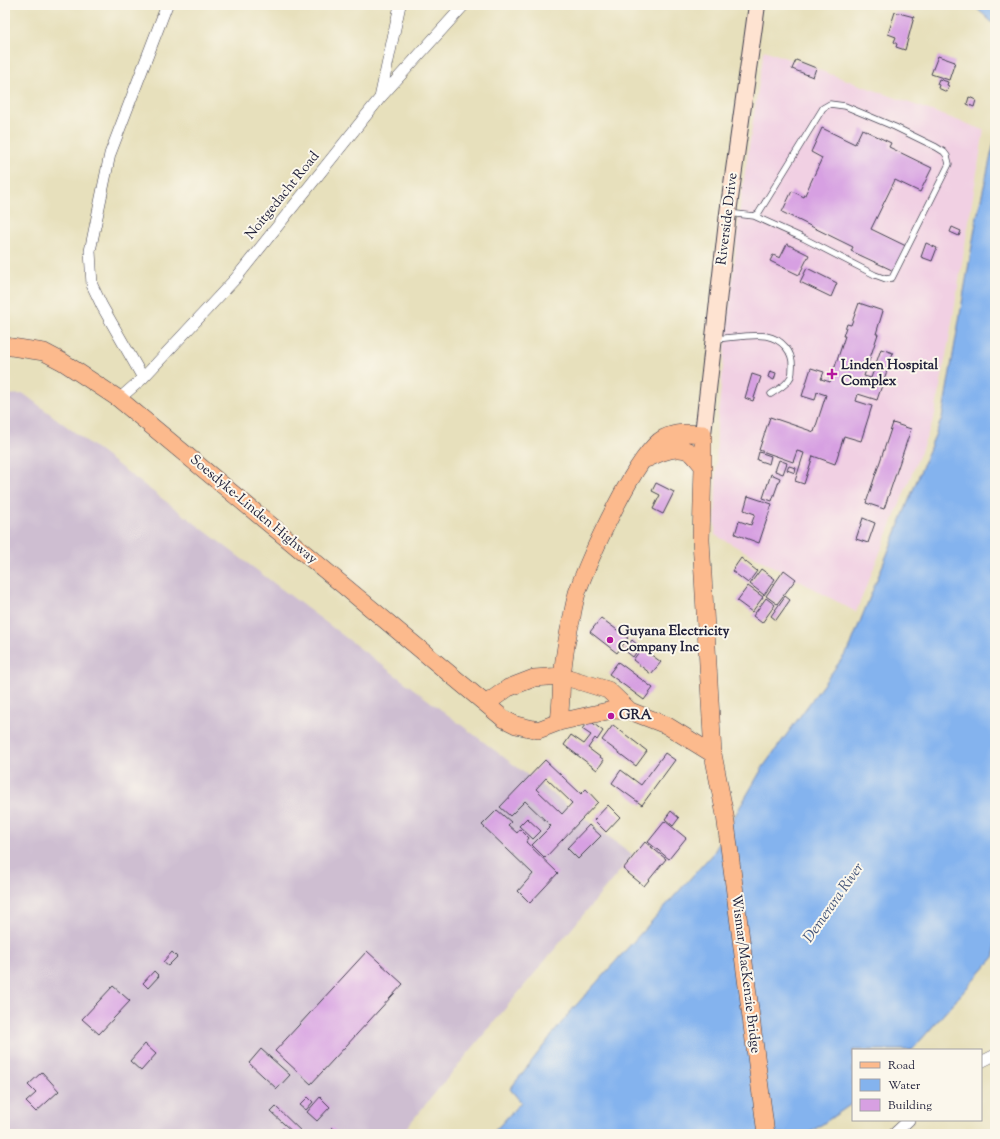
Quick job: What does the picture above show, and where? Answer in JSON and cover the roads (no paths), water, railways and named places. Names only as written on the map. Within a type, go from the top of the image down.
[{"type":"main road","name":"Soesdyke-Linden Highway","points":[[5,346],[44,352],[64,362],[119,399],[504,719],[516,725],[538,730],[559,722],[612,710],[630,711],[666,725],[713,754]]},
{"type":"main road","points":[[559,722],[562,699],[562,676],[571,618],[577,594],[596,548],[627,485],[651,449],[664,438],[679,433],[703,434],[700,540],[713,754]]},
{"type":"main road","points":[[644,460],[661,452],[681,449],[690,452],[703,466]]},
{"type":"main road","name":"Soesdyke-Linden Highway","points":[[486,703],[508,688],[534,678],[562,676],[608,690],[630,711]]},
{"type":"main road","name":"Wismar/MacKenzie Bridge","points":[[713,754],[725,815],[766,1134]]},
{"type":"street","points":[[143,378],[102,306],[92,285],[90,251],[110,154],[166,5]]},
{"type":"street","points":[[380,98],[400,5]]},
{"type":"street","name":"Noitgedacht Road","points":[[119,399],[143,378],[236,278],[380,98],[464,5]]},
{"type":"street","name":"Riverside Drive","points":[[703,434],[728,213],[757,5]]},
{"type":"street","points":[[982,1062],[995,1056]]},
{"type":"street","points":[[894,1134],[908,1121]]},
{"type":"lane","points":[[728,213],[754,216],[803,238],[875,275],[886,279],[892,278],[949,164],[947,156],[936,147],[895,127],[845,106],[830,104],[823,108],[758,214],[754,216]]},
{"type":"lane","points":[[714,339],[764,336],[777,339],[789,351],[793,363],[791,377],[784,385],[771,394]]},
{"type":"water","points":[[973,5],[995,5],[995,25]]},
{"type":"water","name":"Demerara River","points":[[995,138],[995,956],[913,1049],[852,1049],[852,1104],[808,1134],[492,1134],[521,1102],[510,1089],[570,1012],[714,852],[763,767],[849,649],[942,418],[977,217]]},
{"type":"place","name":"Linden Hospital Complex","points":[[832,374]]},
{"type":"place","name":"Guyana Electricity Company Inc","points":[[610,640]]},
{"type":"place","name":"GRA","points":[[611,716]]}]
